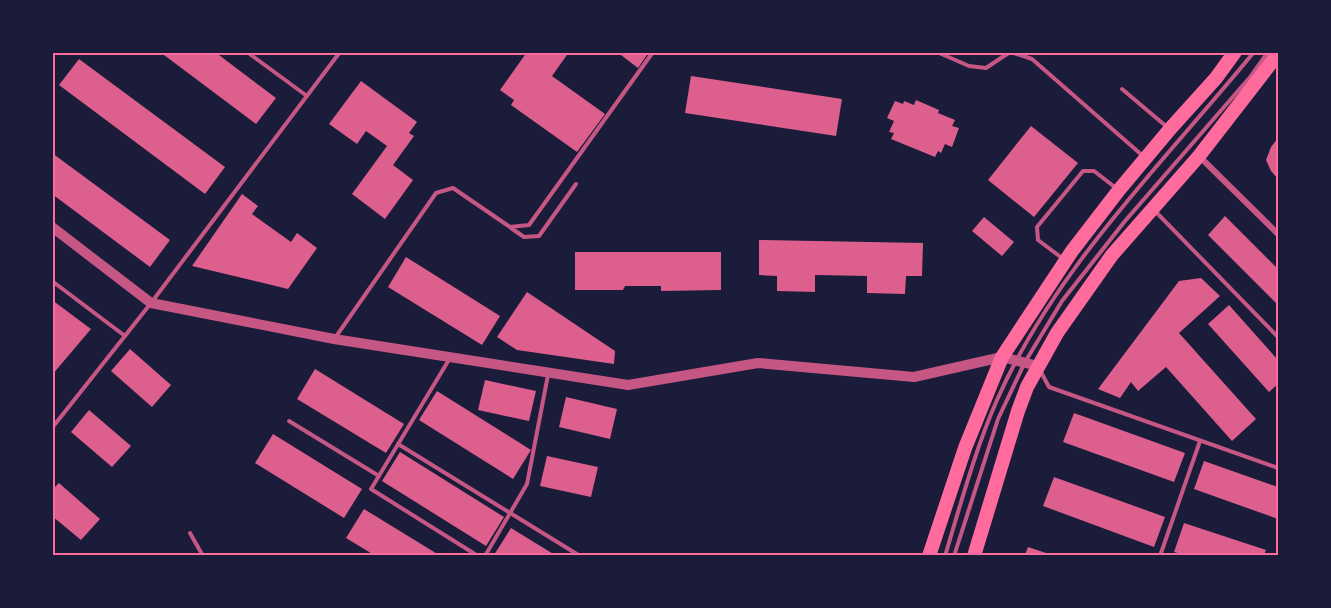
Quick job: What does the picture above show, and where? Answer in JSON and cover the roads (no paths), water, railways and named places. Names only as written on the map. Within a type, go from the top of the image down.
[{"type":"main road","points":[[929,555],[965,448],[1002,357],[1065,260],[1119,190],[1216,78],[1235,52]]},
{"type":"main road","points":[[974,555],[1027,387],[1026,363],[1057,333],[1112,255],[1199,156],[1278,54]]},
{"type":"street","points":[[1199,156],[1278,234]]},
{"type":"street","points":[[52,227],[150,303],[334,339],[628,385],[758,363],[914,377],[1002,357],[1026,363]]},
{"type":"lane","points":[[247,52],[307,96]]},
{"type":"lane","points":[[52,428],[125,336],[340,52]]},
{"type":"lane","points":[[510,227],[529,225],[653,52]]},
{"type":"lane","points":[[937,52],[969,66],[986,68],[1011,52],[1032,59],[1145,159]]},
{"type":"lane","points":[[945,555],[976,455],[996,400],[1026,363],[1033,331],[1078,263],[1138,188],[1254,52]]},
{"type":"lane","points":[[954,555],[998,418],[1026,363],[1062,301],[1125,221],[1251,76],[1268,52]]},
{"type":"lane","points":[[1122,89],[1170,129]]},
{"type":"lane","points":[[1065,260],[1038,240],[1037,227],[1083,171],[1094,171],[1119,190]]},
{"type":"lane","points":[[334,339],[436,193],[453,188],[524,237],[539,236],[576,184]]},
{"type":"lane","points":[[1153,208],[1278,338]]},
{"type":"lane","points":[[52,281],[125,336]]},
{"type":"lane","points":[[450,357],[371,489],[478,555]]},
{"type":"lane","points":[[1026,363],[1049,387],[1278,468]]},
{"type":"lane","points":[[485,555],[527,484],[549,373]]},
{"type":"lane","points":[[289,421],[379,476]]},
{"type":"lane","points":[[1160,555],[1200,441]]},
{"type":"lane","points":[[398,444],[580,555]]},
{"type":"lane","points":[[190,533],[203,555]]}]
